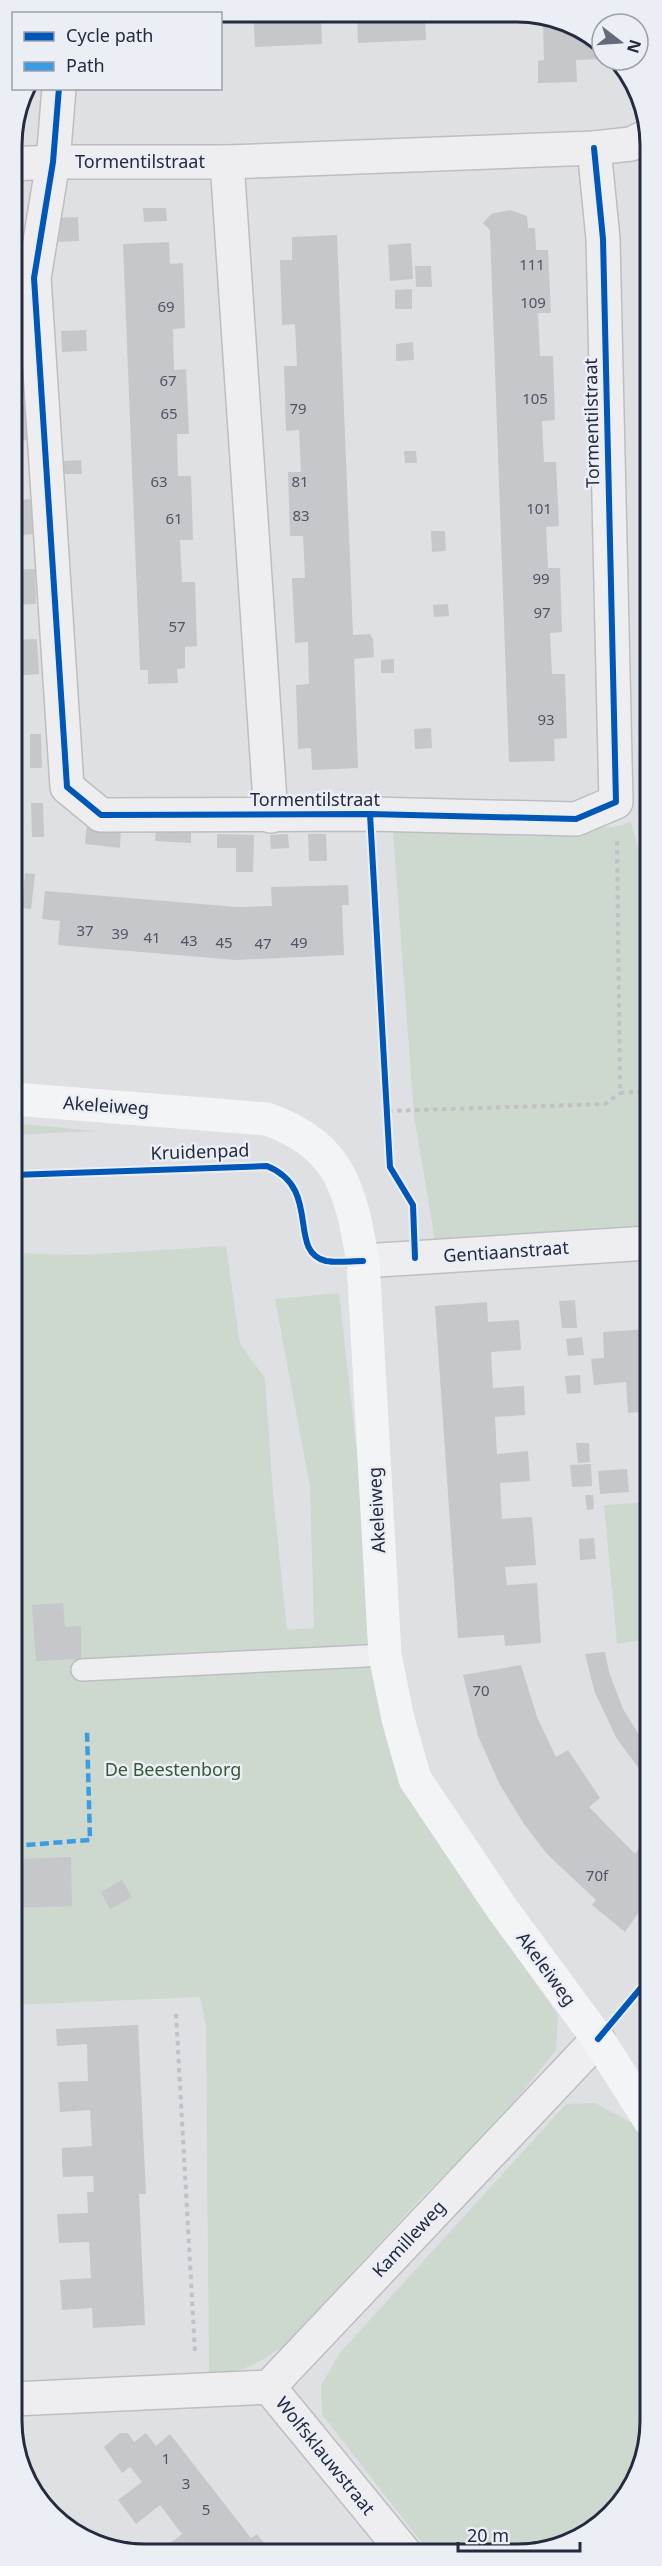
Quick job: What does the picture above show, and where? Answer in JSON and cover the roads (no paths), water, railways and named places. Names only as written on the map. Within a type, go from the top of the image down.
[{"type":"street","name":"Tormentilstraat","points":[[59,90],[53,162],[33,278],[67,787],[101,815],[370,814],[576,819],[616,802],[603,239],[594,148]]},
{"type":"street","name":"Tormentilstraat","points":[[23,163],[227,162],[594,148],[631,144],[639,140]]},
{"type":"street","name":"Tormentilstraat","points":[[227,162],[272,816]]},
{"type":"street","name":"Akeleiweg","points":[[23,1100],[248,1116],[285,1126],[320,1149],[346,1185],[353,1206],[363,1261],[385,1655],[398,1719],[415,1779],[503,1910],[598,2039],[639,2104]]},
{"type":"street","name":"Gentiaanstraat","points":[[363,1261],[640,1244]]},
{"type":"street","name":"Kamilleweg","points":[[269,2387],[598,2039]]},
{"type":"street","points":[[22,2399],[269,2387]]},
{"type":"street","name":"Wolfsklauwstraat","points":[[269,2387],[397,2544]]},
{"type":"lane","points":[[82,1670],[385,1655]]},
{"type":"park label","name":"De Beestenborg","points":[[173,1770]]}]
